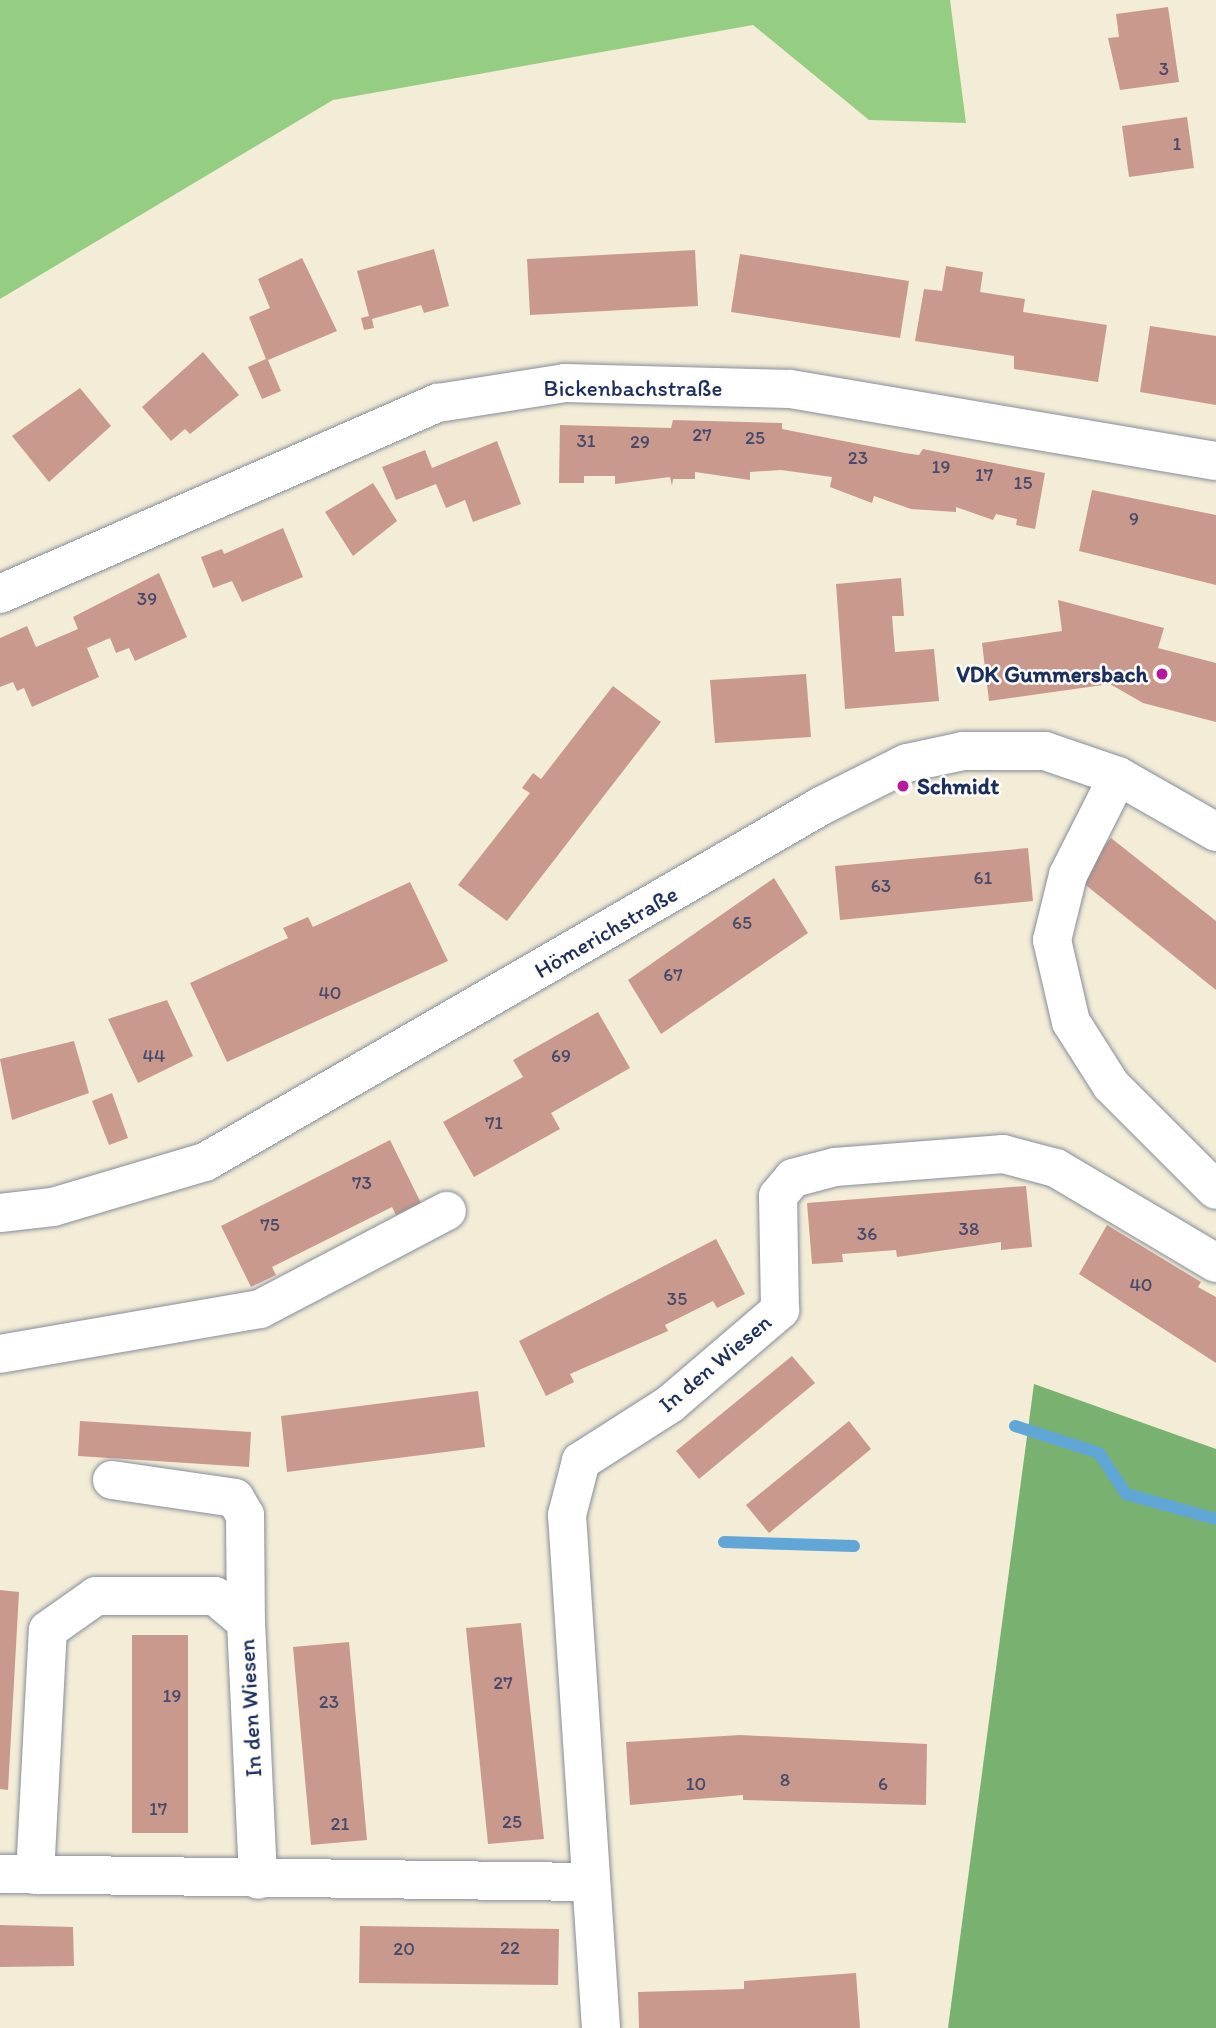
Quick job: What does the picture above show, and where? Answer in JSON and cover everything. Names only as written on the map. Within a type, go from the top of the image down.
[{"type":"street","name":"Bickenbachstraße","points":[[0,594],[438,403],[565,383],[790,388],[1216,461]]},
{"type":"street","name":"Hömerichstraße","points":[[0,1213],[53,1207],[205,1162],[891,769],[963,751],[1045,751],[1118,776],[1216,832]]},
{"type":"street","points":[[1118,776],[1068,875],[1052,940],[1071,1022],[1111,1085],[1216,1190]]},
{"type":"street","name":"In den Wiesen","points":[[601,2028],[567,1515],[582,1461],[670,1404],[780,1310],[778,1196],[793,1178],[835,1167],[1003,1154],[1056,1168],[1216,1263]]},
{"type":"street","points":[[0,1354],[260,1309],[447,1211]]},
{"type":"street","points":[[112,1480],[235,1498],[245,1515],[246,1622]]},
{"type":"street","name":"In den Wiesen","points":[[258,1880],[246,1622],[215,1596],[96,1596],[48,1630],[18,1875],[258,1880],[591,1882]]},
{"type":"green space","points":[[0,0],[950,0],[966,123],[869,120],[753,25],[333,100],[0,299]]},
{"type":"green space","points":[[1034,1384],[1216,1449],[1216,2028],[948,2028]]},
{"type":"building","points":[[1168,7],[1179,82],[1120,90],[1108,38],[1119,37],[1116,14]]},
{"type":"building","points":[[1187,117],[1194,168],[1129,177],[1122,126]]},
{"type":"building","points":[[434,249],[449,306],[424,313],[421,305],[372,319],[374,328],[364,330],[361,318],[369,316],[357,271]]},
{"type":"building","points":[[695,250],[698,306],[530,315],[527,259]]},
{"type":"building","points":[[740,254],[909,281],[900,338],[731,312]]},
{"type":"building","points":[[302,258],[337,331],[268,360],[281,391],[262,399],[248,367],[266,359],[249,317],[270,308],[258,279]]},
{"type":"building","points":[[946,266],[983,272],[980,292],[1025,299],[1023,312],[1107,325],[1098,382],[1014,369],[1014,356],[915,341],[924,289],[942,291]]},
{"type":"building","points":[[1150,326],[1216,336],[1216,405],[1140,392]]},
{"type":"building","points":[[203,352],[239,395],[190,434],[185,429],[171,441],[142,407]]},
{"type":"building","points":[[80,388],[111,426],[49,482],[12,436]]},
{"type":"building","points":[[673,420],[782,423],[782,429],[905,453],[919,455],[923,449],[1045,473],[1035,529],[1016,525],[1017,519],[996,514],[993,520],[956,507],[956,512],[911,509],[874,496],[872,503],[830,487],[832,477],[781,470],[750,472],[750,480],[695,472],[695,479],[673,479],[672,486],[670,477],[615,484],[615,476],[584,476],[584,483],[559,483],[560,425],[671,428]]},
{"type":"building","points":[[497,441],[521,504],[473,522],[465,500],[446,508],[436,484],[396,500],[382,467],[425,450],[432,468]]},
{"type":"building","points":[[373,483],[397,521],[353,556],[325,512]]},
{"type":"building","points":[[1092,490],[1216,515],[1216,585],[1079,551]]},
{"type":"building","points":[[283,528],[303,577],[242,602],[232,581],[213,588],[201,557],[222,549],[224,554]]},
{"type":"building","points":[[159,573],[187,637],[135,661],[129,648],[116,653],[110,638],[87,648],[99,677],[32,707],[24,688],[17,691],[13,682],[0,687],[0,638],[27,626],[36,647],[78,629],[73,617]]},
{"type":"building","points":[[901,578],[904,616],[892,616],[895,652],[934,649],[939,701],[845,709],[836,584]]},
{"type":"building","points":[[1058,600],[1164,628],[1158,648],[1216,663],[1216,722],[1143,703],[1110,684],[989,701],[982,643],[1062,631]]},
{"type":"building","points":[[806,674],[811,737],[715,743],[710,680]]},
{"type":"building","points":[[613,686],[661,722],[507,921],[458,885],[530,793],[522,788],[533,773],[541,779]]},
{"type":"building","points":[[1111,838],[1216,921],[1216,990],[1077,878]]},
{"type":"building","points":[[1028,848],[1033,901],[840,920],[835,866]]},
{"type":"building","points":[[774,878],[808,933],[661,1034],[628,980]]},
{"type":"building","points":[[410,882],[448,961],[227,1062],[190,983],[288,938],[283,928],[308,917],[313,927]]},
{"type":"building","points":[[167,1000],[193,1056],[138,1083],[108,1019]]},
{"type":"building","points":[[598,1012],[630,1068],[551,1113],[560,1129],[474,1177],[443,1122],[523,1077],[513,1060]]},
{"type":"building","points":[[74,1041],[89,1093],[12,1120],[0,1059]]},
{"type":"building","points":[[112,1093],[128,1138],[109,1145],[92,1101]]},
{"type":"building","points":[[390,1140],[421,1203],[396,1215],[392,1207],[272,1267],[276,1275],[251,1287],[221,1226]]},
{"type":"building","points":[[1026,1186],[1032,1247],[1001,1250],[1001,1242],[897,1257],[896,1250],[842,1254],[843,1262],[812,1264],[807,1203]]},
{"type":"building","points":[[1107,1225],[1201,1282],[1198,1287],[1216,1297],[1216,1363],[1079,1274]]},
{"type":"building","points":[[716,1239],[745,1294],[717,1308],[713,1301],[665,1325],[668,1331],[570,1374],[574,1382],[546,1396],[519,1341]]},
{"type":"building","points":[[792,1356],[815,1383],[699,1479],[676,1451]]},
{"type":"building","points":[[478,1391],[485,1447],[287,1472],[281,1416]]},
{"type":"building","points":[[80,1421],[251,1432],[249,1467],[78,1456]]},
{"type":"building","points":[[849,1421],[871,1449],[769,1533],[746,1505]]},
{"type":"building","points":[[0,1590],[19,1592],[8,1790],[0,1789]]},
{"type":"building","points":[[521,1623],[544,1839],[488,1844],[466,1628]]},
{"type":"building","points":[[132,1635],[188,1635],[188,1833],[132,1833]]},
{"type":"building","points":[[349,1642],[367,1840],[311,1845],[293,1647]]},
{"type":"building","points":[[740,1735],[927,1744],[926,1805],[743,1800],[743,1795],[630,1805],[626,1742]]},
{"type":"building","points":[[0,1925],[73,1927],[74,1966],[0,1967]]},
{"type":"building","points":[[360,1926],[559,1929],[558,1985],[359,1983]]},
{"type":"building","points":[[856,1973],[860,2028],[639,2028],[638,1992],[744,1989],[744,1981]]},
{"type":"waterway","points":[[1015,1426],[1099,1453],[1126,1494],[1216,1519]]},
{"type":"waterway","points":[[724,1542],[854,1546]]},
{"type":"place","name":"VDK Gummersbach","points":[[1162,674]]},
{"type":"place","name":"Schmidt","points":[[903,786]]}]
